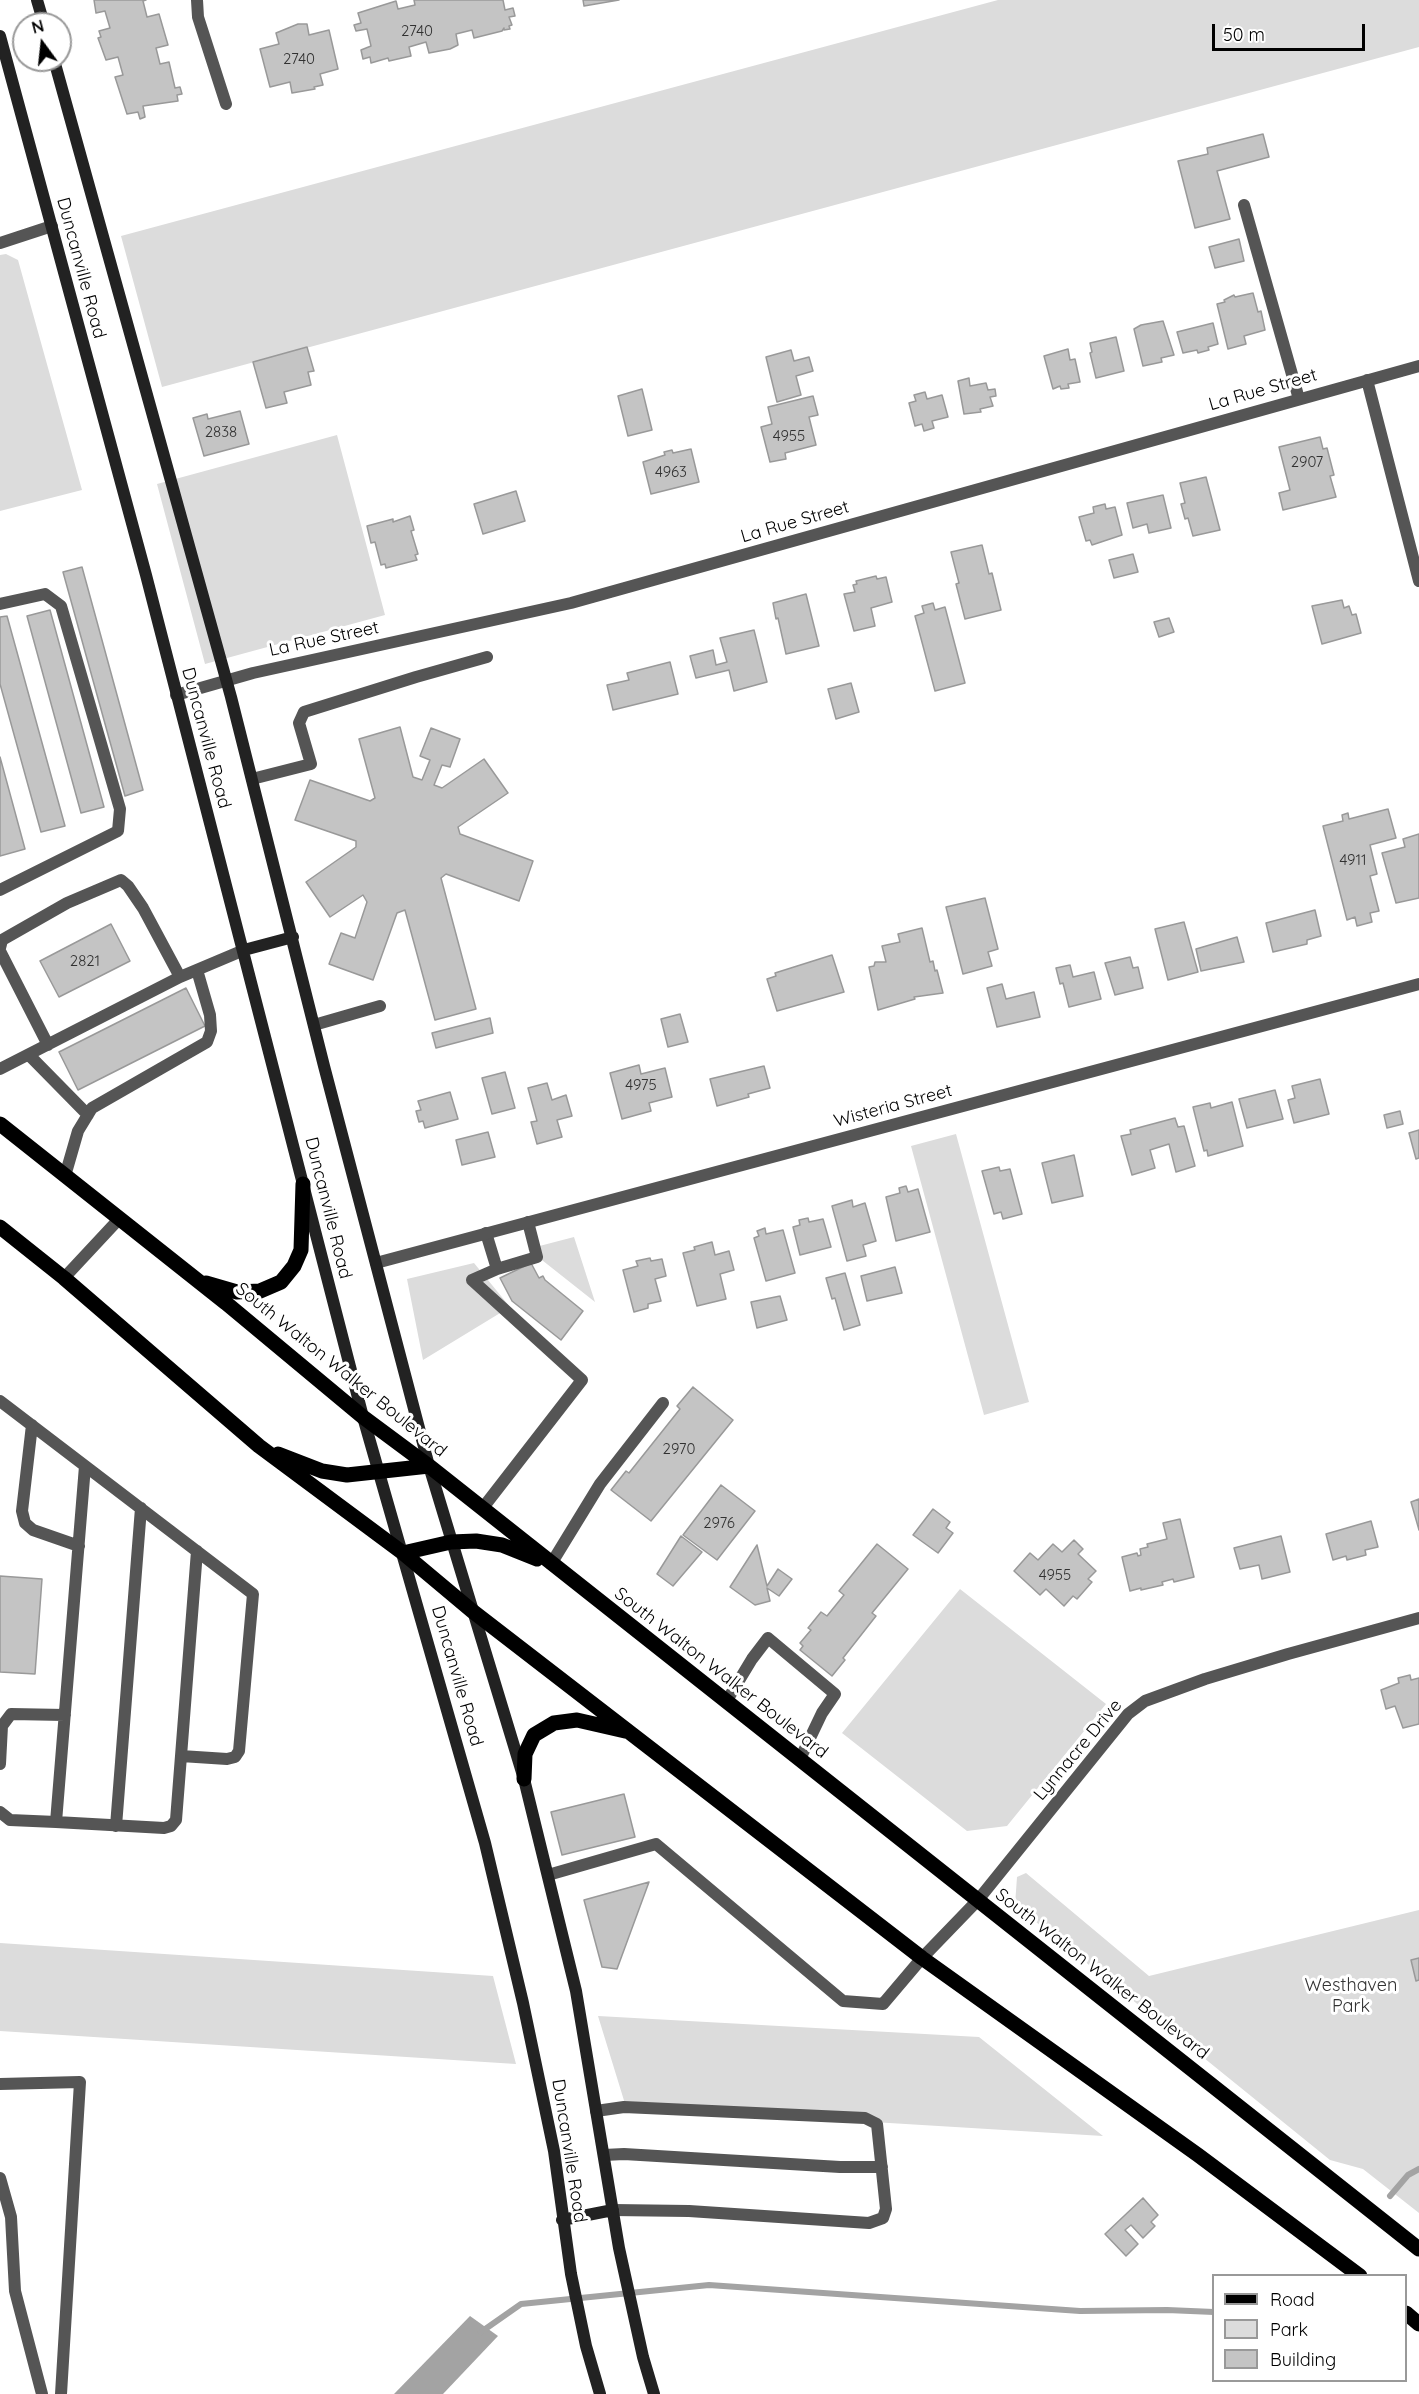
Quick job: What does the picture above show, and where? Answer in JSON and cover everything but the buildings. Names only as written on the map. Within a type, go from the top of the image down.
[{"type":"main road","name":"Duncanville Road","points":[[0,36],[146,575],[363,1417],[485,1843],[524,2003],[554,2151],[562,2220],[586,2346],[600,2394]]},
{"type":"main road","name":"Duncanville Road","points":[[57,72],[226,680],[429,1466],[524,1779],[576,1991],[619,2248],[643,2357],[654,2391]]},
{"type":"main road","points":[[244,950],[293,937]]},
{"type":"main road","name":"South Walton Walker Boulevard","points":[[0,1124],[199,1282],[363,1417],[429,1466],[1419,2249]]},
{"type":"main road","points":[[199,1282],[237,1292],[260,1291],[281,1282],[294,1266],[301,1250],[303,1184]]},
{"type":"main road","points":[[0,1227],[64,1278],[258,1446],[403,1553],[471,1610],[922,1958],[1198,2155],[1357,2274]]},
{"type":"main road","points":[[258,1446],[322,1471],[347,1475],[429,1466]]},
{"type":"main road","points":[[403,1553],[452,1542],[476,1541],[502,1545],[551,1564]]},
{"type":"main road","points":[[524,1779],[525,1754],[534,1735],[554,1723],[577,1720],[631,1732]]},
{"type":"main road","points":[[562,2220],[613,2210]]},
{"type":"main road","points":[[1407,2314],[1419,2324]]},
{"type":"street","points":[[197,0],[198,17],[226,104]]},
{"type":"street","points":[[1244,205],[1299,399]]},
{"type":"street","points":[[0,243],[52,226]]},
{"type":"street","name":"La Rue Street","points":[[176,695],[226,680],[571,603],[1419,366]]},
{"type":"street","points":[[1367,380],[1419,581]]},
{"type":"street","points":[[0,604],[45,594],[61,606],[120,809],[118,831],[0,890]]},
{"type":"street","points":[[252,779],[310,764],[299,723],[304,712],[488,657]]},
{"type":"street","points":[[48,1045],[0,949],[2,940],[67,903],[121,880],[143,908],[180,978]]},
{"type":"street","points":[[0,1069],[180,978],[244,950]]},
{"type":"street","points":[[65,1176],[78,1131],[92,1108],[207,1042],[211,1031],[210,1015],[197,970]]},
{"type":"street","name":"Wisteria Street","points":[[375,1263],[1419,984]]},
{"type":"street","points":[[314,1025],[380,1006]]},
{"type":"street","points":[[29,1055],[88,1115]]},
{"type":"street","points":[[64,1278],[119,1219]]},
{"type":"street","points":[[482,1509],[582,1380],[472,1280],[497,1269],[537,1257],[528,1222]]},
{"type":"street","points":[[486,1233],[497,1269]]},
{"type":"street","points":[[0,1401],[253,1594],[239,1751],[235,1757],[227,1759],[182,1756]]},
{"type":"street","points":[[551,1564],[600,1484],[663,1403]]},
{"type":"street","points":[[32,1425],[22,1511],[25,1523],[33,1530],[79,1546]]},
{"type":"street","points":[[56,1822],[85,1466]]},
{"type":"street","points":[[116,1826],[141,1508]]},
{"type":"street","points":[[0,1812],[10,1820],[116,1826],[164,1828],[171,1826],[176,1820],[197,1551]]},
{"type":"street","name":"Lynnacre Drive","points":[[548,1875],[656,1844],[843,2001],[884,2004],[922,1958],[978,1900],[1128,1714],[1144,1701],[1267,1660],[1419,1618]]},
{"type":"street","points":[[726,1702],[752,1659],[768,1638],[834,1694],[822,1713],[800,1760]]},
{"type":"street","points":[[0,1764],[2,1726],[11,1714],[65,1715]]},
{"type":"street","points":[[0,2084],[80,2082],[61,2394]]},
{"type":"street","points":[[596,2111],[624,2107],[865,2118],[877,2124],[886,2209],[883,2218],[869,2223],[689,2211],[613,2210]]},
{"type":"street","points":[[604,2155],[624,2154],[840,2167],[882,2167]]},
{"type":"street","points":[[0,2178],[11,2217],[15,2291],[42,2394]]},
{"type":"green space","points":[[998,0],[1419,0],[1419,47],[162,387],[121,236]]},
{"type":"green space","points":[[6,254],[18,260],[82,490],[0,511],[0,255]]},
{"type":"green space","points":[[337,435],[385,615],[205,664],[157,484]]},
{"type":"green space","points":[[956,1134],[1029,1402],[984,1415],[911,1146]]},
{"type":"green space","points":[[574,1237],[595,1302],[528,1249]]},
{"type":"green space","points":[[474,1263],[510,1307],[423,1360],[407,1279]]},
{"type":"green space","points":[[960,1589],[1106,1704],[1007,1826],[967,1831],[842,1733]]},
{"type":"green space","name":"Westhaven Park","points":[[1026,1873],[1149,1976],[1419,1910],[1419,2213],[1363,2169],[1330,2160],[1015,1905],[1017,1877]]},
{"type":"green space","points":[[0,1943],[493,1976],[516,2064],[0,2031]]},
{"type":"green space","points":[[598,2016],[979,2037],[1103,2136],[626,2107]]},
{"type":"shaded area","points":[[470,2316],[498,2336],[443,2394],[394,2394]]},
{"type":"waterway","points":[[1390,2196],[1408,2175],[1419,2169]]},
{"type":"waterway","points":[[481,2332],[521,2304],[709,2285],[1080,2311],[1212,2312]]}]
